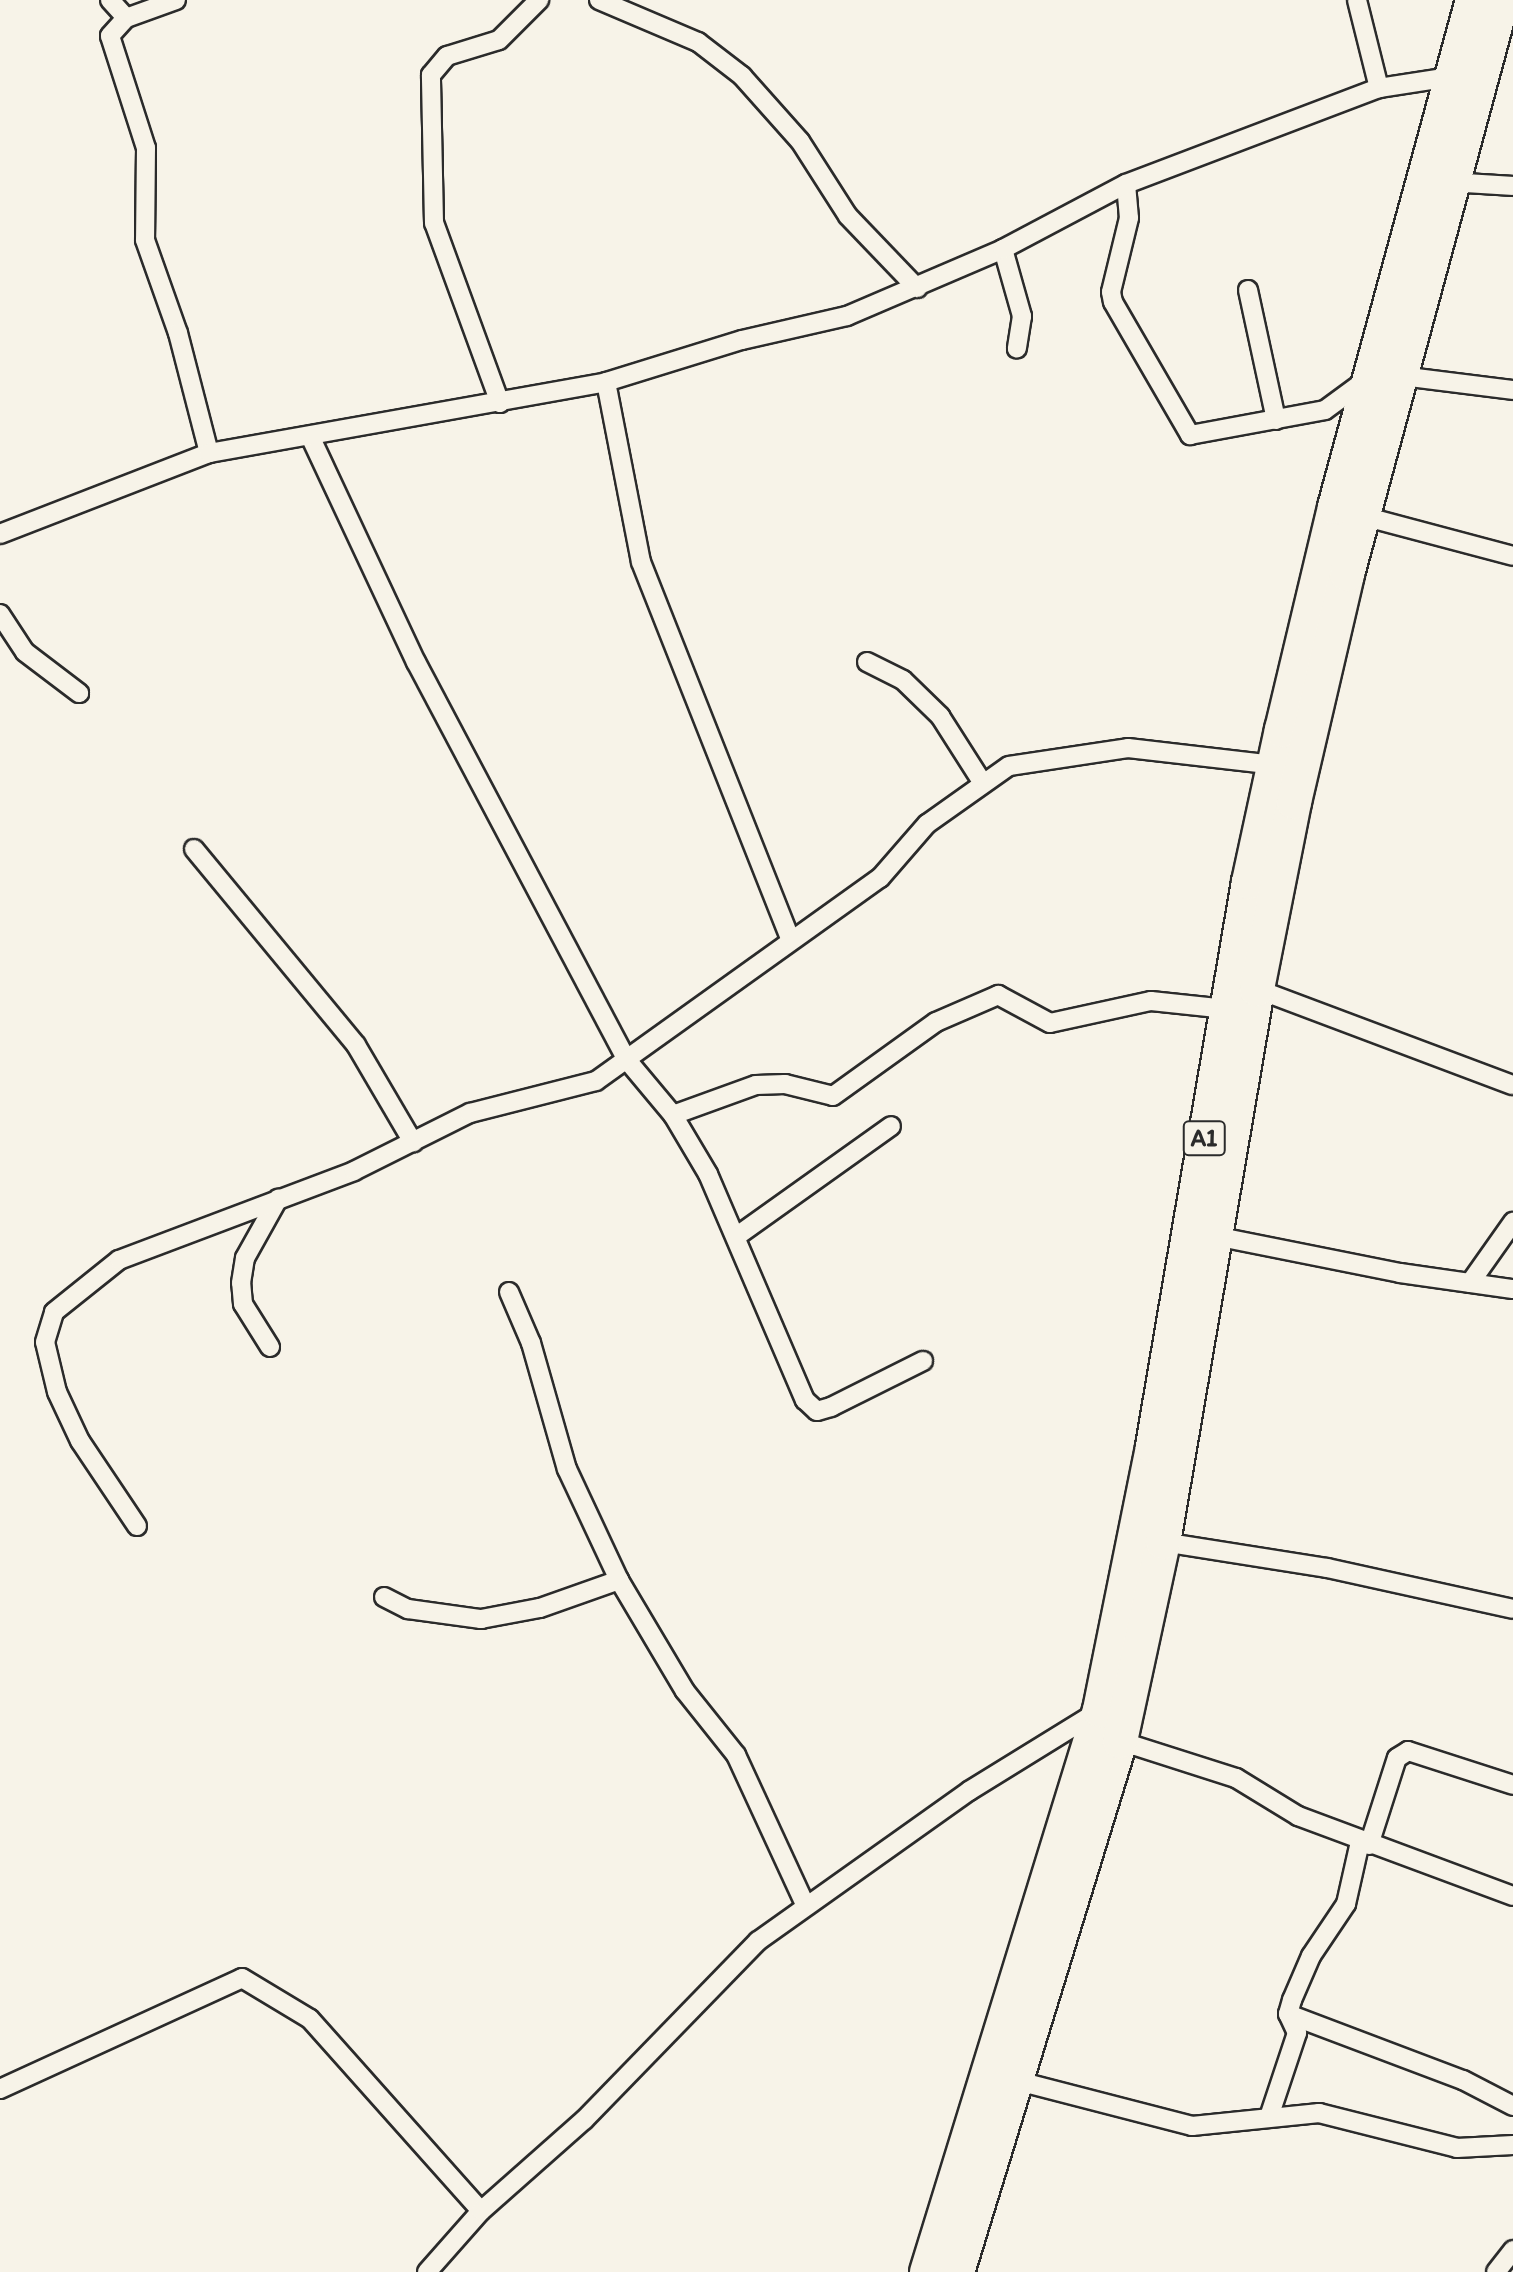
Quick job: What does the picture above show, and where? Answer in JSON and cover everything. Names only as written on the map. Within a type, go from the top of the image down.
[{"type":"highway","name":"A1","points":[[927,2272],[1100,1710],[1311,727],[1363,516],[1386,376],[1450,77],[1473,0]]},
{"type":"highway","name":"A1","points":[[957,2272],[1120,1741],[1163,1542],[1227,1009],[1276,765],[1359,426],[1386,376],[1450,182],[1502,0]]},
{"type":"street","points":[[110,0],[126,18]]},
{"type":"street","points":[[176,0],[126,18],[110,36],[146,148],[145,240],[178,333],[209,453]]},
{"type":"street","points":[[500,403],[434,223],[431,75],[447,56],[499,40],[539,0]]},
{"type":"street","points":[[599,0],[698,42],[742,76],[800,141],[848,216],[917,288]]},
{"type":"street","points":[[1357,0],[1379,88]]},
{"type":"street","points":[[0,534],[209,453],[606,382],[742,340],[847,316],[1003,249],[1126,184],[1379,88],[1450,77]]},
{"type":"street","points":[[1450,182],[1513,186]]},
{"type":"street","points":[[1126,184],[1129,218],[1111,292],[1181,426],[1201,436],[1325,410],[1386,376],[1513,390]]},
{"type":"street","points":[[1003,249],[1022,316],[1017,349]]},
{"type":"street","points":[[1248,290],[1276,420]]},
{"type":"street","points":[[606,382],[641,562],[790,938]]},
{"type":"street","points":[[1325,410],[1359,426]]},
{"type":"street","points":[[310,436],[416,662],[627,1060],[691,1141],[737,1236],[810,1408],[831,1407],[923,1361]]},
{"type":"street","points":[[1363,516],[1513,556]]},
{"type":"street","points":[[0,614],[25,652],[79,693]]},
{"type":"street","points":[[867,662],[903,680],[940,716],[982,782]]},
{"type":"street","points":[[137,1526],[80,1441],[57,1392],[45,1342],[54,1312],[119,1260],[278,1199],[413,1142],[470,1113],[596,1081],[790,938],[880,878],[927,824],[982,782],[1009,766],[1088,750],[1205,754],[1276,765]]},
{"type":"street","points":[[194,849],[356,1045],[413,1142]]},
{"type":"street","points":[[1257,989],[1513,1085]]},
{"type":"street","points":[[673,1115],[756,1085],[785,1084],[833,1096],[936,1022],[998,995],[1050,1023],[1151,1001],[1227,1009]]},
{"type":"street","points":[[737,1236],[891,1126]]},
{"type":"street","points":[[270,1347],[243,1304],[241,1283],[245,1258],[278,1199]]},
{"type":"street","points":[[1470,1283],[1513,1222]]},
{"type":"street","points":[[1201,1234],[1513,1289]]},
{"type":"street","points":[[509,1292],[531,1343],[567,1469],[619,1580],[685,1691],[736,1755],[805,1904]]},
{"type":"street","points":[[1163,1542],[1327,1568],[1513,1609]]},
{"type":"street","points":[[384,1597],[408,1609],[481,1619],[540,1608],[619,1580]]},
{"type":"street","points":[[427,2272],[481,2211],[584,2120],[758,1941],[805,1904],[1026,1753],[1100,1710]]},
{"type":"street","points":[[1120,1741],[1236,1778],[1298,1816],[1513,1896]]},
{"type":"street","points":[[1269,2117],[1297,2033],[1288,2014],[1311,1956],[1346,1904],[1364,1843],[1397,1758],[1408,1751],[1513,1785]]},
{"type":"street","points":[[0,2089],[242,1978],[310,2019],[481,2211]]},
{"type":"street","points":[[1288,2014],[1463,2080],[1513,2106]]},
{"type":"street","points":[[1018,2081],[1192,2126],[1319,2113],[1457,2148],[1513,2145]]},
{"type":"street","points":[[1496,2272],[1513,2250]]}]
